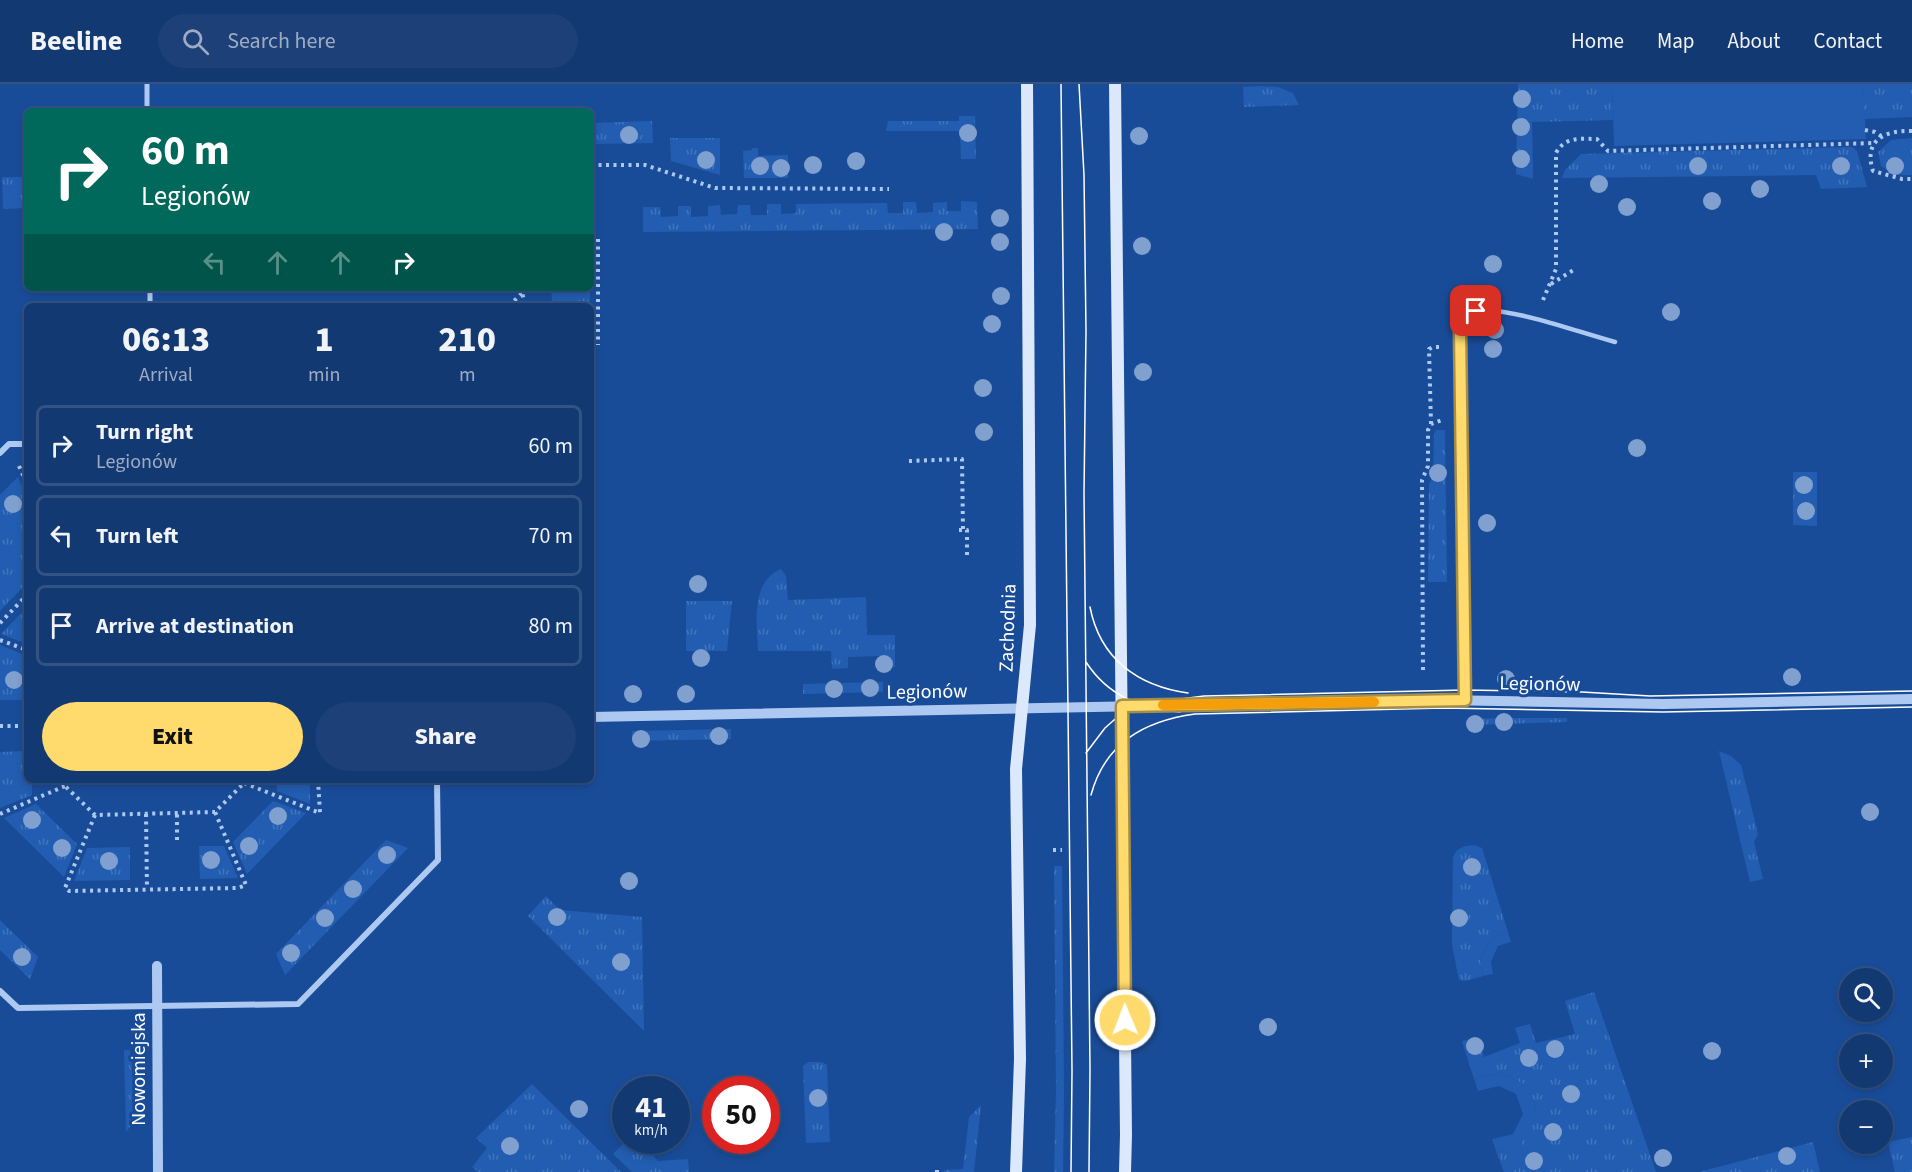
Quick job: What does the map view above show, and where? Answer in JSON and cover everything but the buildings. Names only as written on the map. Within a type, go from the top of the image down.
[{"type":"main road","name":"Zachodnia","points":[[1016,1172],[1020,1059],[1016,769],[1030,625],[1027,84]]},
{"type":"main road","points":[[1115,84],[1125,1172]]},
{"type":"street","points":[[147,84],[147,108]]},
{"type":"street","points":[[0,453],[9,444],[24,444]]},
{"type":"street","name":"Legionów","points":[[594,717],[1465,700],[1663,704],[1912,699]]},
{"type":"street","points":[[0,991],[18,1008],[298,1004],[438,860],[437,783]]},
{"type":"street","name":"Nowomiejska","points":[[157,966],[158,1172]]},
{"type":"lane","points":[[1465,700],[1460,347],[1462,322],[1476,311],[1488,310],[1533,319],[1615,342]]},
{"type":"path","points":[[1865,130],[1881,136]]},
{"type":"path","points":[[1912,131],[1898,130],[1881,136],[1874,143],[1870,162],[1874,171],[1902,179],[1912,179]]},
{"type":"path","points":[[1533,319],[1556,269],[1556,153],[1560,144],[1570,140],[1598,139],[1608,151],[1617,148],[1874,143]]},
{"type":"path","points":[[594,165],[645,165],[715,188],[889,189]]},
{"type":"path","points":[[598,240],[598,345]]},
{"type":"path","points":[[1551,284],[1575,269]]},
{"type":"path","points":[[513,303],[522,293]]},
{"type":"path","points":[[522,293],[525,303]]},
{"type":"path","points":[[1423,670],[1422,480],[1428,466],[1428,430],[1431,424],[1429,349],[1460,347]]},
{"type":"path","points":[[1431,424],[1438,420],[1461,419]]},
{"type":"path","points":[[909,461],[962,459],[961,530],[966,530],[967,558]]},
{"type":"path","points":[[0,623],[24,599]]},
{"type":"path","points":[[0,639],[24,649]]},
{"type":"path","points":[[0,726],[24,726]]},
{"type":"path","points":[[0,814],[65,786],[95,814],[215,813],[242,783]]},
{"type":"path","points":[[245,783],[320,813],[318,783]]},
{"type":"path","points":[[177,813],[177,840]]},
{"type":"path","points":[[95,814],[65,888],[69,891],[238,888],[246,885],[215,813]]},
{"type":"path","points":[[146,814],[147,889]]},
{"type":"path","points":[[1053,850],[1062,850]]},
{"type":"green space","points":[[1518,84],[1612,84],[1613,120],[1532,122],[1533,179],[1516,174]]},
{"type":"green space","points":[[1612,84],[1863,84],[1866,139],[1614,146]]},
{"type":"green space","points":[[1863,84],[1912,84],[1912,117],[1864,119]]},
{"type":"green space","points":[[1243,87],[1278,87],[1293,93],[1299,105],[1244,107]]},
{"type":"green space","points":[[959,116],[975,116],[976,159],[961,159],[960,131],[886,131],[888,121],[959,121]]},
{"type":"green space","points":[[652,121],[653,143],[594,144],[594,123]]},
{"type":"green space","points":[[670,138],[720,138],[720,175],[671,161]]},
{"type":"green space","points":[[1912,138],[1912,175],[1895,175],[1881,166],[1878,152],[1891,140]]},
{"type":"green space","points":[[1852,147],[1857,151],[1867,187],[1821,189],[1816,175],[1562,178],[1565,170],[1581,154]]},
{"type":"green space","points":[[752,148],[758,148],[758,156],[788,155],[788,178],[744,178],[743,151],[752,150]]},
{"type":"green space","points":[[2,177],[24,177],[24,208],[3,209]]},
{"type":"green space","points":[[961,201],[977,202],[978,229],[643,232],[643,207],[660,207],[661,217],[678,216],[678,206],[691,206],[691,217],[708,216],[708,206],[720,205],[721,215],[737,214],[738,205],[750,205],[751,215],[767,215],[767,204],[781,204],[781,214],[796,213],[796,204],[887,203],[888,213],[903,213],[903,202],[916,202],[917,213],[933,212],[933,203],[947,202],[947,211],[961,211]]},
{"type":"green space","points":[[551,291],[590,291],[590,303],[554,303],[552,301]]},
{"type":"green space","points":[[1436,430],[1445,430],[1447,582],[1428,582],[1429,484],[1433,477]]},
{"type":"green space","points":[[1793,472],[1817,472],[1817,526],[1793,525]]},
{"type":"green space","points":[[18,477],[24,491],[24,586],[0,611],[0,495]]},
{"type":"green space","points":[[781,569],[786,576],[788,600],[866,597],[867,635],[895,635],[895,667],[880,668],[879,656],[848,657],[848,668],[832,669],[831,651],[758,651],[757,605],[760,594],[771,575]]},
{"type":"green space","points":[[686,601],[732,601],[727,651],[686,651]]},
{"type":"green space","points":[[24,610],[24,643],[1,634]]},
{"type":"green space","points":[[0,645],[24,655],[24,700],[0,700]]},
{"type":"green space","points":[[883,682],[883,692],[803,694],[803,684]]},
{"type":"green space","points":[[1567,718],[1567,722],[1470,725],[1469,719]]},
{"type":"green space","points":[[731,729],[731,739],[632,741],[632,731]]},
{"type":"green space","points":[[24,751],[24,783],[32,783],[32,795],[0,808],[0,752]]},
{"type":"green space","points":[[1719,751],[1731,756],[1741,765],[1758,834],[1754,842],[1763,879],[1750,882]]},
{"type":"green space","points":[[277,783],[310,783],[310,804],[277,791]]},
{"type":"green space","points":[[273,801],[306,813],[247,874],[233,842]]},
{"type":"green space","points":[[36,804],[77,844],[64,877],[4,818]]},
{"type":"green space","points":[[386,840],[408,848],[285,975],[276,954]]},
{"type":"green space","points":[[1474,845],[1482,848],[1508,932],[1491,938],[1480,960],[1483,976],[1466,981],[1459,980],[1452,945],[1453,857],[1461,848]]},
{"type":"green space","points":[[199,846],[224,846],[238,878],[200,879]]},
{"type":"green space","points":[[130,847],[130,880],[74,881],[87,848]]},
{"type":"green space","points":[[1054,866],[1062,866],[1063,1172],[1054,1172],[1056,1089]]},
{"type":"green space","points":[[546,896],[560,910],[642,917],[644,1031],[528,916]]},
{"type":"green space","points":[[0,920],[38,957],[30,979],[0,950]]},
{"type":"green space","points":[[1508,932],[1511,942],[1498,946],[1491,962],[1493,974],[1483,976],[1480,960],[1491,938]]},
{"type":"green space","points":[[1594,992],[1656,1172],[1504,1172],[1496,1151],[1521,1144],[1537,1113],[1528,1086],[1500,1073],[1474,1079],[1462,1041],[1478,1038],[1484,1057],[1520,1043],[1515,1028],[1530,1024],[1536,1043],[1575,1034],[1565,1001]]},
{"type":"green space","points":[[124,1050],[130,1050],[133,1072],[133,1123],[126,1132]]},
{"type":"green space","points":[[808,1062],[822,1062],[827,1065],[830,1142],[806,1143],[803,1066]]},
{"type":"green space","points":[[1500,1073],[1528,1086],[1537,1113],[1521,1145],[1496,1151],[1492,1139],[1513,1134],[1523,1114],[1516,1094],[1499,1086],[1478,1091],[1474,1079]]},
{"type":"green space","points":[[532,1084],[621,1172],[478,1172],[472,1167],[487,1148],[476,1138]]},
{"type":"green space","points":[[981,1105],[974,1172],[944,1172],[945,1170],[963,1169],[969,1117]]},
{"type":"green space","points":[[1912,1137],[1912,1172],[1895,1172],[1891,1154],[1893,1154],[1893,1141]]},
{"type":"green space","points":[[1813,1142],[1820,1172],[1699,1172]]},
{"type":"green space","points":[[613,1154],[651,1154],[658,1161],[688,1159],[689,1172],[632,1172]]},
{"type":"tram line","points":[[1061,84],[1072,1070],[1071,1172]]},
{"type":"tram line","points":[[1079,84],[1084,175],[1086,331],[1084,493],[1089,1172]]},
{"type":"tram line","points":[[1090,607],[1102,641],[1124,667],[1153,684],[1188,693]]},
{"type":"tram line","points":[[1086,662],[1104,684],[1127,699],[1152,708],[1180,712]]},
{"type":"tram line","points":[[1086,753],[1105,728],[1132,710],[1150,703],[1204,696],[1465,690],[1650,696],[1912,691]]},
{"type":"tram line","points":[[1091,795],[1106,761],[1129,738],[1159,722],[1195,714],[1443,708],[1663,712],[1912,707]]},
{"type":"slow traffic","points":[[1163,705],[1374,702]]},
{"type":"route","points":[[1125,1020],[1122,706],[1465,700],[1460,330],[1462,322],[1476,311]]}]
